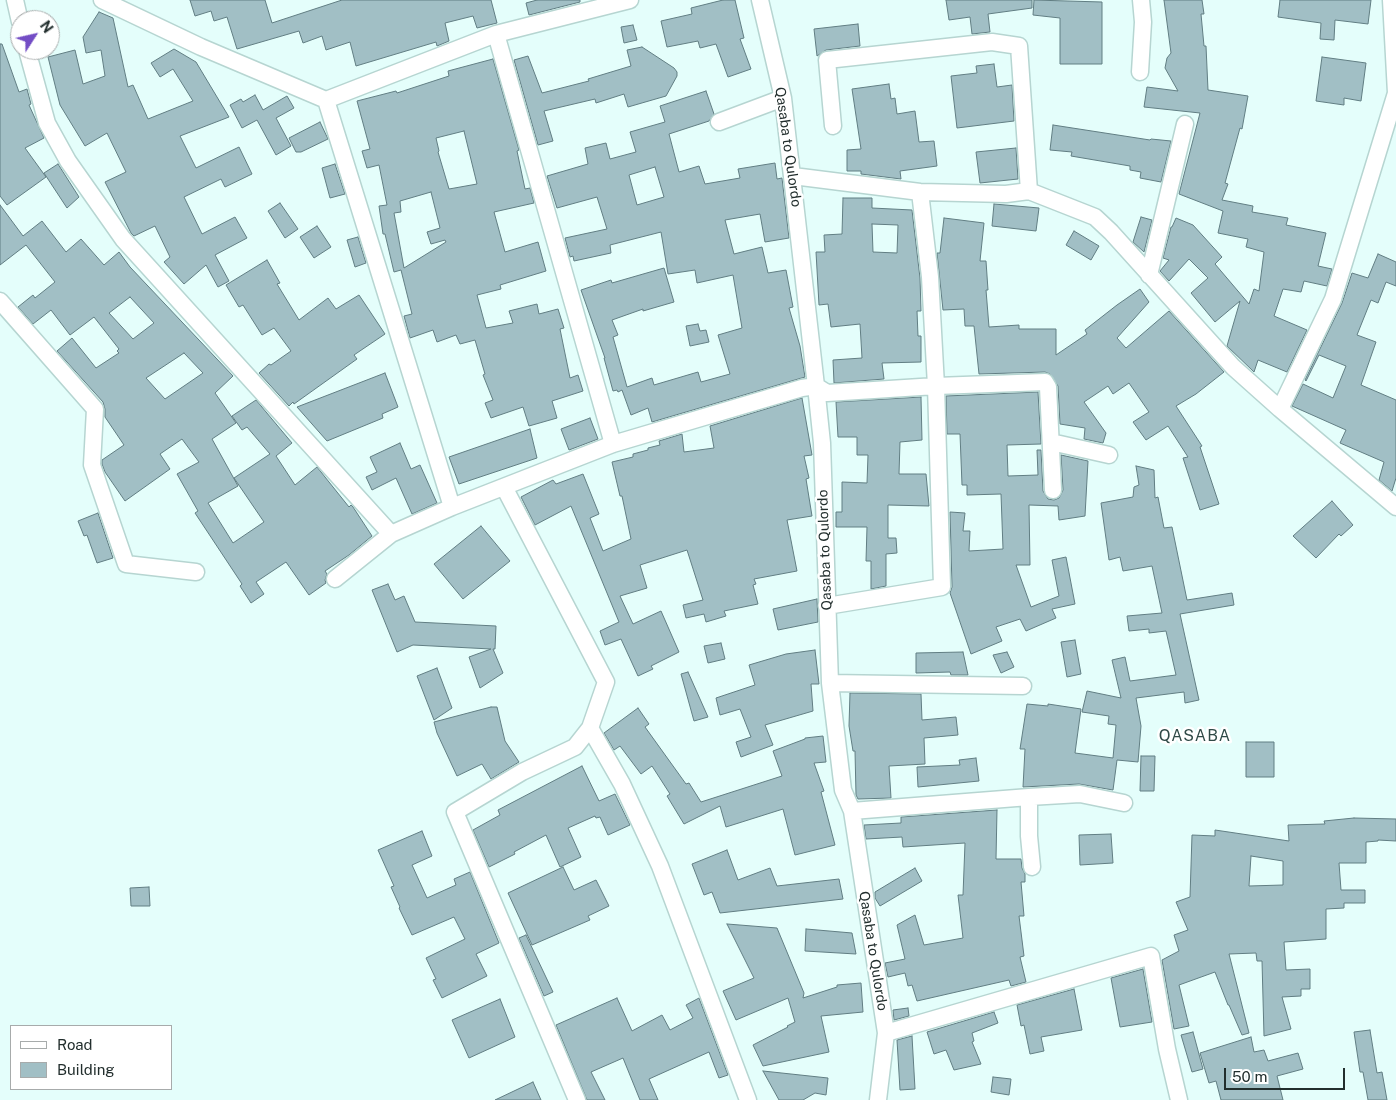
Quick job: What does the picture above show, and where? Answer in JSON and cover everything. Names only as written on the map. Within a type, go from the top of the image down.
[{"type":"street","points":[[102,0],[201,47],[326,100],[496,34],[630,0]]},
{"type":"street","name":"Qasaba to Qulordo","points":[[760,0],[783,98],[822,443],[830,683],[842,790],[852,812],[886,1033],[878,1100]]},
{"type":"street","points":[[1140,72],[1143,22],[1141,0]]},
{"type":"street","points":[[1280,409],[1333,299],[1396,93],[1392,0]]},
{"type":"street","points":[[496,34],[613,444]]},
{"type":"street","points":[[833,126],[827,60],[992,42],[1020,46],[1029,191]]},
{"type":"street","points":[[30,60],[47,123],[68,161],[123,239],[392,534]]},
{"type":"street","points":[[719,122],[783,98]]},
{"type":"street","points":[[326,100],[452,507]]},
{"type":"street","points":[[1149,275],[1185,124]]},
{"type":"street","points":[[793,176],[920,192],[1006,194],[1029,191],[1095,217],[1111,232],[1233,367],[1280,409],[1395,503]]},
{"type":"street","points":[[827,606],[942,587],[936,386],[930,277],[920,192]]},
{"type":"street","points":[[0,301],[95,409],[92,465],[126,564],[196,572]]},
{"type":"street","points":[[335,579],[392,534],[452,507],[613,444],[802,388],[816,386],[827,393],[1045,382],[1048,386],[1053,490]]},
{"type":"street","points":[[1051,442],[1109,455]]},
{"type":"street","points":[[504,487],[606,682],[590,728],[575,747],[522,772],[455,812],[577,1100]]},
{"type":"street","points":[[830,683],[1023,686]]},
{"type":"street","points":[[590,728],[622,784],[660,866],[748,1100]]},
{"type":"street","points":[[852,812],[1080,794],[1124,803]]},
{"type":"street","points":[[1029,797],[1029,836],[1032,867]]},
{"type":"street","points":[[886,1033],[1151,956],[1167,1049],[1179,1100]]},
{"type":"building","points":[[190,0],[265,0],[272,23],[342,0],[491,0],[497,23],[477,28],[473,16],[445,23],[449,41],[437,46],[436,42],[356,66],[350,42],[326,50],[322,36],[303,43],[299,31],[237,49],[227,17],[214,21],[211,11],[195,16]]},
{"type":"building","points":[[537,0],[580,0],[580,2],[529,15],[526,3]]},
{"type":"building","points":[[723,0],[735,0],[744,38],[740,39],[751,69],[728,77],[716,44],[700,48],[698,41],[667,47],[661,21],[692,14],[691,8]]},
{"type":"building","points":[[946,0],[1032,0],[1032,8],[988,14],[990,32],[972,34],[970,17],[949,20]]},
{"type":"building","points":[[1034,0],[1102,2],[1102,64],[1060,64],[1060,18],[1033,15]]},
{"type":"building","points":[[1164,0],[1202,0],[1204,14],[1201,14],[1204,46],[1206,46],[1208,90],[1248,96],[1242,129],[1240,128],[1225,183],[1228,184],[1222,200],[1253,206],[1252,212],[1288,218],[1286,225],[1326,233],[1318,266],[1332,269],[1327,286],[1304,281],[1301,292],[1283,289],[1274,316],[1307,330],[1287,372],[1258,360],[1254,372],[1227,346],[1240,301],[1215,322],[1191,293],[1208,278],[1189,259],[1169,281],[1160,271],[1169,260],[1163,258],[1171,227],[1176,218],[1193,225],[1222,257],[1215,264],[1249,304],[1254,289],[1259,291],[1264,252],[1246,247],[1248,239],[1218,233],[1223,211],[1179,194],[1200,113],[1144,107],[1147,87],[1178,91],[1165,68],[1167,58],[1171,53]]},
{"type":"building","points":[[1280,0],[1371,0],[1368,24],[1335,20],[1334,40],[1320,39],[1321,23],[1278,17]]},
{"type":"building","points":[[99,12],[113,18],[128,87],[133,85],[148,119],[193,101],[173,69],[160,77],[151,63],[174,49],[196,62],[229,117],[180,136],[196,168],[239,147],[252,174],[225,187],[221,179],[184,197],[202,234],[235,217],[247,238],[215,255],[229,281],[218,287],[206,265],[184,284],[164,262],[170,257],[155,226],[134,236],[131,233],[105,182],[126,172],[107,133],[85,146],[60,105],[49,60],[60,60],[60,54],[75,50],[83,84],[105,76],[101,50],[86,53],[83,37]]},
{"type":"building","points":[[858,24],[860,46],[826,50],[817,56],[814,29]]},
{"type":"building","points":[[633,25],[637,40],[624,43],[621,27]]},
{"type":"building","points":[[0,44],[2,44],[19,92],[27,89],[31,104],[29,105],[44,138],[25,148],[46,177],[7,205],[0,196]]},
{"type":"building","points":[[642,47],[674,68],[677,72],[677,76],[666,96],[628,107],[624,94],[596,103],[595,99],[544,111],[553,141],[538,145],[514,60],[528,56],[542,93],[589,81],[588,79],[631,66],[627,50]]},
{"type":"building","points":[[1322,57],[1366,63],[1361,101],[1344,98],[1344,105],[1316,101]]},
{"type":"building","points":[[493,59],[519,150],[517,151],[525,189],[530,188],[534,203],[494,212],[505,252],[538,242],[546,271],[500,285],[501,289],[477,295],[486,328],[513,323],[509,311],[537,304],[539,314],[558,309],[564,328],[560,329],[570,378],[578,375],[583,391],[552,401],[557,418],[529,426],[523,407],[491,418],[485,403],[493,400],[483,375],[485,374],[475,340],[460,344],[456,335],[437,342],[433,330],[410,338],[404,316],[412,314],[401,270],[394,272],[385,234],[383,234],[379,206],[387,205],[379,165],[367,168],[362,151],[370,149],[357,101],[396,91],[397,93],[449,76],[448,71]],"holes":[[[464,131],[477,184],[449,189],[438,152],[436,138]],[[431,192],[440,228],[427,232],[431,244],[445,240],[446,242],[404,268],[394,213],[401,212],[400,201]]]},
{"type":"building","points":[[994,64],[997,87],[1012,85],[1014,121],[957,128],[951,76],[977,73],[976,66]]},
{"type":"building","points":[[889,84],[891,99],[895,98],[897,114],[915,111],[919,142],[934,141],[937,166],[900,171],[901,179],[861,174],[861,171],[847,171],[847,150],[861,149],[852,89]]},
{"type":"building","points":[[706,91],[714,114],[709,121],[669,134],[679,172],[699,166],[705,184],[740,178],[738,169],[775,163],[777,179],[782,178],[789,238],[765,242],[760,214],[725,220],[734,254],[762,247],[768,273],[786,270],[793,307],[789,308],[800,346],[805,377],[652,422],[648,408],[631,415],[622,390],[618,392],[617,390],[613,391],[605,358],[581,290],[611,280],[612,283],[664,268],[674,302],[643,311],[643,309],[612,320],[618,335],[613,337],[627,387],[652,378],[654,385],[698,372],[701,382],[730,374],[718,335],[742,328],[733,275],[697,283],[695,270],[668,274],[661,232],[610,245],[611,253],[574,261],[573,256],[570,257],[565,238],[607,229],[597,197],[557,208],[547,176],[588,164],[585,148],[606,143],[610,159],[636,152],[630,132],[665,122],[660,106]],"holes":[[[655,167],[664,197],[637,205],[629,175]]]},
{"type":"building","points":[[255,95],[263,110],[287,96],[294,108],[276,118],[291,146],[276,155],[257,120],[242,128],[230,105],[241,99],[243,102]]},
{"type":"building","points":[[320,122],[328,139],[301,152],[296,152],[289,138]]},
{"type":"building","points":[[1053,125],[1150,140],[1171,141],[1161,182],[1140,178],[1141,172],[1130,170],[1130,166],[1071,156],[1072,152],[1050,150]]},
{"type":"building","points":[[1016,148],[1018,179],[980,183],[976,152]]},
{"type":"building","points":[[58,164],[79,197],[67,208],[44,173]]},
{"type":"building","points":[[335,164],[345,194],[330,198],[322,168]]},
{"type":"building","points":[[843,198],[872,198],[872,208],[912,210],[920,278],[921,311],[917,311],[918,336],[921,336],[921,362],[882,363],[884,379],[834,383],[833,360],[862,358],[860,324],[831,327],[828,304],[819,305],[816,252],[825,252],[824,235],[842,234]],"holes":[[[872,224],[898,225],[897,253],[873,252]]]},
{"type":"building","points":[[280,203],[298,229],[285,238],[268,211]]},
{"type":"building","points":[[994,204],[1039,208],[1036,231],[992,226]]},
{"type":"building","points":[[0,205],[23,236],[42,221],[66,252],[81,239],[104,265],[119,252],[130,267],[233,376],[215,393],[236,423],[212,439],[238,486],[208,503],[233,543],[264,522],[234,478],[270,454],[247,427],[242,430],[232,416],[256,400],[292,443],[276,456],[295,485],[317,467],[349,507],[351,505],[353,507],[372,536],[349,555],[325,571],[327,574],[326,583],[309,595],[286,562],[256,582],[264,594],[251,603],[240,586],[242,584],[195,513],[198,511],[177,474],[199,462],[182,439],[160,454],[170,469],[125,501],[105,472],[102,460],[124,445],[105,417],[103,402],[57,351],[72,338],[96,368],[119,353],[117,351],[119,349],[94,317],[70,335],[51,310],[33,324],[18,307],[33,295],[35,298],[55,282],[26,245],[0,265]],"holes":[[[130,297],[154,323],[133,339],[109,313]],[[184,353],[203,373],[165,399],[146,378]]]},
{"type":"building","points":[[1141,217],[1152,220],[1144,252],[1133,242]]},
{"type":"building","points":[[944,218],[984,223],[980,261],[986,261],[989,327],[1019,325],[1019,329],[1056,329],[1056,355],[1087,334],[1085,330],[1140,289],[1149,302],[1117,338],[1126,348],[1169,311],[1224,372],[1196,394],[1176,406],[1202,446],[1200,447],[1219,504],[1200,510],[1183,458],[1188,457],[1168,426],[1146,440],[1133,422],[1149,412],[1129,383],[1113,394],[1108,386],[1084,402],[1106,433],[1103,443],[1084,439],[1085,428],[1060,424],[1058,386],[1050,374],[1045,372],[979,374],[974,326],[965,326],[964,309],[943,310],[937,253],[940,253]]},
{"type":"building","points":[[317,226],[331,247],[314,258],[300,237]]},
{"type":"building","points":[[1074,231],[1099,246],[1091,260],[1066,245]]},
{"type":"building","points":[[358,237],[366,263],[355,267],[347,240]]},
{"type":"building","points":[[1378,254],[1396,262],[1396,286],[1386,282],[1378,303],[1371,300],[1357,335],[1376,342],[1361,385],[1396,400],[1396,478],[1392,491],[1379,480],[1384,462],[1340,443],[1346,430],[1292,406],[1303,384],[1333,398],[1346,366],[1319,355],[1305,380],[1342,303],[1352,273],[1368,278]]},
{"type":"building","points":[[267,260],[280,283],[277,284],[299,320],[328,298],[336,309],[359,295],[385,334],[354,355],[357,359],[289,406],[259,373],[269,364],[271,365],[291,351],[274,328],[262,335],[243,305],[239,307],[226,285]]},
{"type":"building","points":[[698,324],[700,331],[706,330],[709,342],[690,346],[686,326]]},
{"type":"building","points":[[385,373],[398,407],[382,414],[383,418],[327,441],[297,407]]},
{"type":"building","points":[[1038,392],[1041,444],[1007,445],[1008,476],[1038,475],[1037,450],[1041,450],[1043,491],[1048,499],[1054,500],[1059,498],[1063,490],[1061,455],[1088,461],[1085,516],[1059,520],[1058,506],[1029,505],[1030,565],[1016,565],[1031,607],[1059,596],[1052,560],[1066,557],[1075,604],[1052,609],[1056,618],[1026,631],[1020,619],[996,627],[1002,641],[971,654],[950,593],[952,587],[950,512],[965,513],[963,531],[970,531],[969,551],[1003,549],[1001,494],[967,495],[967,485],[962,485],[960,434],[947,434],[946,396]]},
{"type":"building","points":[[921,397],[922,440],[900,442],[899,474],[926,474],[929,506],[888,505],[888,538],[896,538],[897,553],[886,554],[886,586],[871,589],[871,561],[866,561],[867,527],[836,527],[836,512],[842,512],[842,482],[867,483],[868,455],[857,455],[857,437],[838,437],[836,402]]},
{"type":"building","points":[[802,398],[812,455],[804,456],[809,478],[806,479],[812,516],[787,520],[797,571],[754,579],[756,584],[753,585],[758,604],[724,611],[726,616],[706,622],[704,614],[686,618],[683,605],[703,600],[687,550],[640,565],[647,588],[620,596],[633,624],[661,611],[679,652],[651,666],[653,669],[638,676],[621,639],[605,645],[600,631],[619,622],[571,506],[535,525],[521,497],[553,480],[556,484],[583,474],[599,514],[590,518],[603,551],[631,539],[622,496],[620,496],[612,462],[633,457],[633,454],[660,445],[659,441],[682,434],[684,452],[714,448],[710,426]]},
{"type":"building","points":[[590,418],[598,439],[569,450],[561,429]]},
{"type":"building","points":[[530,429],[537,458],[459,484],[449,457]]},
{"type":"building","points":[[400,443],[411,469],[420,465],[437,503],[412,514],[396,478],[372,490],[366,477],[377,472],[370,457]]},
{"type":"building","points":[[1136,466],[1154,470],[1155,498],[1158,497],[1164,528],[1172,527],[1187,600],[1232,593],[1234,605],[1180,614],[1199,700],[1185,703],[1184,692],[1136,698],[1141,726],[1138,762],[1117,760],[1113,790],[1079,784],[1023,787],[1025,749],[1020,749],[1027,704],[1048,706],[1048,704],[1081,709],[1075,753],[1113,758],[1116,725],[1108,724],[1109,716],[1082,712],[1087,691],[1121,698],[1112,660],[1125,657],[1130,681],[1176,675],[1166,631],[1149,633],[1149,629],[1129,631],[1127,616],[1162,613],[1152,566],[1123,571],[1120,557],[1109,560],[1101,503],[1133,497],[1134,487],[1139,485]]},
{"type":"building","points":[[1332,501],[1353,525],[1341,536],[1339,534],[1316,558],[1293,536]]},
{"type":"building","points":[[98,513],[113,558],[97,563],[87,535],[84,536],[78,521]]},
{"type":"building","points":[[481,526],[510,561],[463,599],[434,564]]},
{"type":"building","points":[[388,584],[395,600],[404,596],[415,622],[496,626],[495,649],[493,649],[503,673],[480,688],[469,657],[491,649],[413,645],[397,652],[372,590]]},
{"type":"building","points":[[817,599],[818,622],[778,630],[773,609]]},
{"type":"building","points":[[1075,640],[1081,674],[1067,677],[1061,642]]},
{"type":"building","points":[[721,643],[725,659],[708,663],[704,646]]},
{"type":"building","points":[[815,650],[819,684],[811,684],[813,711],[765,725],[773,745],[741,757],[736,742],[751,737],[740,709],[720,715],[716,698],[755,685],[749,665],[786,654]]},
{"type":"building","points":[[963,652],[968,675],[951,675],[950,672],[916,673],[916,653]]},
{"type":"building","points":[[1007,652],[1014,667],[1001,673],[993,655]]},
{"type":"building","points":[[437,668],[452,708],[434,720],[417,676]]},
{"type":"building","points":[[688,672],[708,717],[694,721],[681,674]]},
{"type":"building","points":[[850,693],[921,694],[922,720],[956,717],[958,735],[924,738],[925,764],[889,766],[891,798],[858,799],[856,795],[855,751],[853,751],[849,726]]},
{"type":"building","points":[[497,707],[505,741],[519,762],[491,779],[482,764],[457,776],[437,733],[434,722]]},
{"type":"building","points":[[638,708],[649,724],[645,727],[686,784],[689,783],[701,802],[782,776],[773,751],[805,738],[823,736],[826,762],[814,763],[824,791],[821,792],[835,845],[795,855],[783,809],[726,827],[720,806],[684,824],[667,796],[670,794],[652,766],[641,774],[620,746],[614,750],[604,733]]},
{"type":"building","points":[[1246,742],[1274,742],[1274,777],[1246,777]]},
{"type":"building","points":[[1141,756],[1155,756],[1154,791],[1140,791]]},
{"type":"building","points":[[976,758],[979,781],[918,787],[917,767],[960,765],[959,760]]},
{"type":"building","points":[[582,766],[599,801],[615,794],[630,825],[608,835],[600,817],[596,818],[595,816],[568,828],[581,857],[560,867],[546,835],[489,867],[473,830],[500,815],[498,810]]},
{"type":"building","points":[[997,810],[996,859],[1021,859],[1025,874],[1025,882],[1021,882],[1024,916],[1019,916],[1024,956],[1020,957],[1026,982],[1011,986],[1009,980],[917,1001],[912,985],[908,986],[905,973],[888,977],[885,963],[905,959],[897,925],[915,915],[924,945],[963,938],[958,895],[963,895],[965,843],[903,847],[902,837],[866,839],[864,825],[901,823],[901,817]]},
{"type":"building","points":[[1354,818],[1396,819],[1396,841],[1378,840],[1366,842],[1366,863],[1339,863],[1341,890],[1365,890],[1365,903],[1344,903],[1344,908],[1326,909],[1326,939],[1284,942],[1286,970],[1310,969],[1310,989],[1301,989],[1301,996],[1282,997],[1291,1029],[1264,1036],[1262,961],[1257,961],[1256,953],[1229,954],[1249,1033],[1242,1035],[1215,972],[1179,985],[1189,1026],[1174,1029],[1162,960],[1179,951],[1174,935],[1188,930],[1176,902],[1190,897],[1192,835],[1215,836],[1215,830],[1289,841],[1288,825],[1325,824],[1324,821]],"holes":[[[1251,856],[1283,861],[1283,885],[1249,886]]]},
{"type":"building","points":[[422,831],[432,856],[412,865],[427,898],[456,885],[454,879],[470,872],[499,943],[476,954],[487,976],[442,998],[433,980],[436,979],[426,958],[465,939],[454,917],[412,935],[399,908],[391,887],[394,886],[378,850]]},
{"type":"building","points":[[1111,834],[1113,863],[1080,865],[1079,835]]},
{"type":"building","points":[[727,850],[738,880],[770,868],[777,886],[839,879],[843,899],[720,913],[712,892],[704,895],[692,864]]},
{"type":"building","points":[[563,867],[574,890],[596,880],[609,906],[588,916],[590,920],[532,945],[508,893]]},
{"type":"building","points":[[915,868],[922,881],[880,906],[875,898],[875,892]]},
{"type":"building","points":[[149,887],[150,906],[131,906],[130,888]]},
{"type":"building","points":[[727,924],[777,928],[804,993],[803,998],[837,987],[837,985],[861,983],[863,1012],[821,1016],[829,1052],[763,1066],[753,1045],[795,1022],[788,998],[736,1020],[723,991],[754,978]]},
{"type":"building","points":[[806,929],[852,933],[856,954],[805,951]]},
{"type":"building","points":[[526,935],[553,992],[544,996],[519,938]]},
{"type":"building","points":[[1143,969],[1152,1022],[1120,1027],[1111,978]]},
{"type":"building","points":[[1074,989],[1082,1030],[1041,1037],[1044,1051],[1030,1054],[1024,1025],[1021,1026],[1017,1005]]},
{"type":"building","points":[[617,998],[632,1031],[662,1015],[670,1030],[693,1018],[686,1005],[699,998],[728,1075],[719,1078],[709,1052],[649,1079],[658,1100],[640,1100],[623,1058],[591,1072],[605,1100],[587,1100],[556,1025]]},
{"type":"building","points":[[500,999],[515,1037],[469,1058],[452,1020]]},
{"type":"building","points":[[908,1008],[909,1016],[894,1020],[893,1010]]},
{"type":"building","points":[[994,1012],[998,1023],[972,1033],[974,1041],[972,1042],[981,1064],[954,1070],[946,1050],[934,1054],[927,1032]]},
{"type":"building","points":[[1370,1030],[1377,1073],[1382,1072],[1387,1100],[1368,1100],[1363,1072],[1360,1072],[1354,1032]]},
{"type":"building","points":[[1193,1032],[1203,1069],[1192,1072],[1181,1035]]},
{"type":"building","points":[[912,1036],[915,1089],[900,1090],[897,1040]]},
{"type":"building","points":[[1251,1037],[1254,1052],[1264,1050],[1268,1061],[1298,1053],[1303,1069],[1277,1076],[1283,1100],[1221,1100],[1216,1081],[1209,1083],[1200,1053]]},
{"type":"building","points":[[763,1071],[828,1078],[826,1095],[815,1093],[803,1100],[779,1100]]},
{"type":"building","points":[[993,1077],[1011,1079],[1009,1095],[991,1092]]},
{"type":"building","points":[[533,1082],[541,1100],[495,1100]]},
{"type":"district","name":"QASABA","points":[[1195,736]]}]
